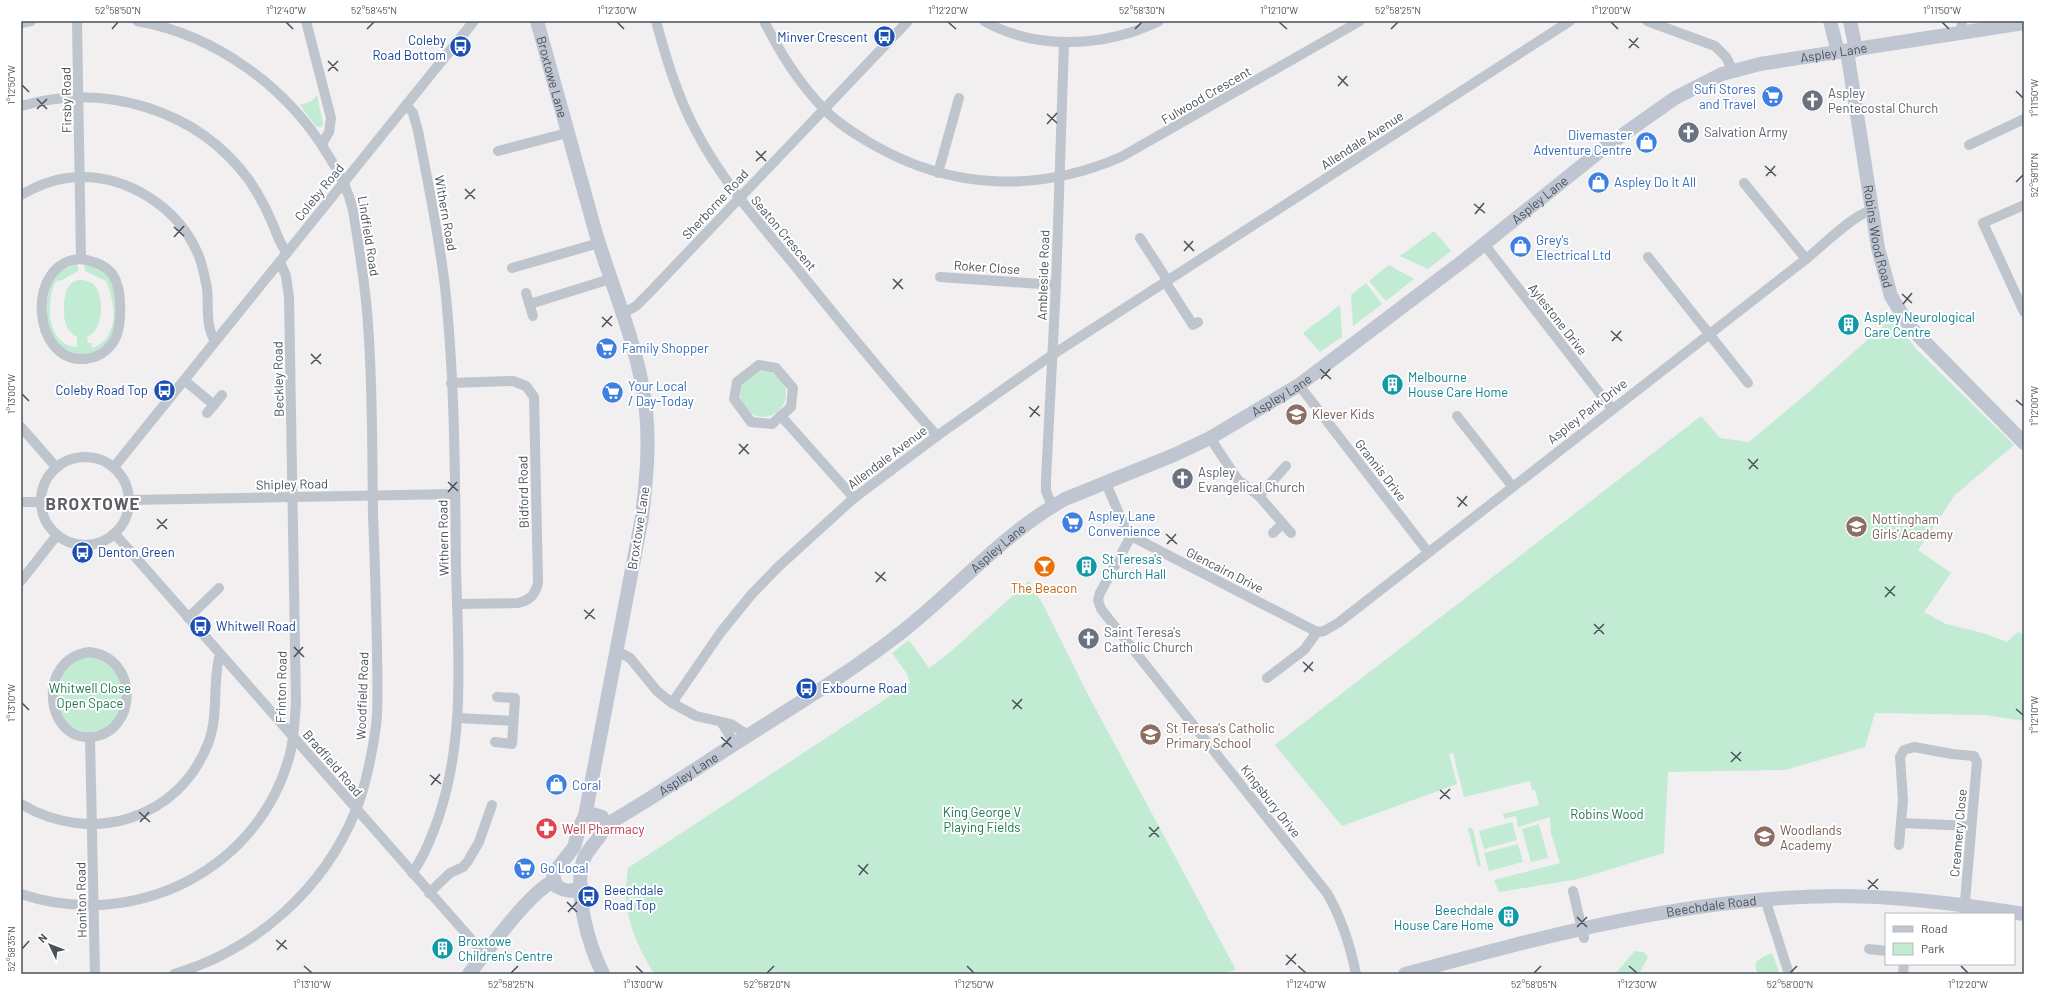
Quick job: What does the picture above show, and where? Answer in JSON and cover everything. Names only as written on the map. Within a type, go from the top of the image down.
[{"type":"main road","name":"Broxtowe Lane","points":[[538,21],[567,133],[599,243],[622,314],[643,389],[647,429],[647,468],[642,517],[585,816],[580,826],[574,847],[555,870],[554,881]]},
{"type":"main road","points":[[1830,21],[1847,51]]},
{"type":"main road","points":[[1847,51],[1850,21]]},
{"type":"main road","name":"Aspley Lane","points":[[606,825],[799,705],[895,638],[1001,545],[1052,506],[1065,499],[1210,438],[1299,385],[1484,244],[1604,148],[1675,98],[1711,79],[1760,64],[1847,51],[1961,27],[2024,23]]},
{"type":"main road","name":"Robins Wood Road","points":[[1847,51],[1885,279],[1891,296],[1901,315],[1918,336],[2024,443]]},
{"type":"main road","points":[[585,816],[592,814],[600,815],[606,825],[604,831],[587,851],[583,862],[581,885],[581,903],[591,944],[603,974]]},
{"type":"main road","points":[[469,974],[544,885],[554,881],[556,886],[567,891],[576,890],[581,885]]},
{"type":"main road","points":[[567,891],[581,943],[593,974]]},
{"type":"main road","name":"Beechdale Road","points":[[1405,974],[1517,944],[1766,904],[1834,896],[1886,897],[1967,910],[2010,913]]},
{"type":"main road","name":"Beechdale Road","points":[[1431,974],[1583,934]]},
{"type":"street","points":[[21,23],[32,21]]},
{"type":"street","name":"Firsby Road","points":[[77,21],[81,259]]},
{"type":"street","name":"Lindfield Road","points":[[137,21],[172,25],[254,73],[291,106],[322,144],[349,192],[353,210],[368,325],[373,496]]},
{"type":"street","points":[[306,21],[331,118],[329,132],[322,144]]},
{"type":"street","name":"Coleby Road","points":[[114,467],[280,262],[286,252],[474,21]]},
{"type":"street","name":"Seaton Crescent","points":[[656,21],[665,55],[689,117],[720,174],[739,199],[937,436]]},
{"type":"street","name":"Fulwood Crescent","points":[[764,21],[790,68],[824,109],[845,126],[880,148],[914,164],[938,173],[991,182],[1024,182],[1059,178],[1098,168],[1143,146],[1360,21]]},
{"type":"street","name":"Sherborne Road","points":[[622,314],[641,301],[908,21]]},
{"type":"street","points":[[984,21],[1006,31],[1038,39],[1064,42],[1114,37],[1137,31],[1159,21]]},
{"type":"street","name":"Allendale Avenue","points":[[672,704],[721,632],[751,595],[778,567],[854,498],[937,436],[1052,355],[1570,21]]},
{"type":"street","points":[[1647,21],[1715,46],[1726,57],[1733,72]]},
{"type":"street","name":"Ambleside Road","points":[[1052,506],[1046,491],[1046,479],[1056,285],[1064,42]]},
{"type":"street","points":[[21,106],[48,100],[78,97],[113,99],[141,106],[172,118],[197,131],[229,158],[248,180],[265,207],[280,244],[286,252]]},
{"type":"street","points":[[938,173],[959,98]]},
{"type":"street","name":"Withern Road","points":[[406,105],[412,110],[415,118],[431,201],[445,288],[451,383],[455,494],[458,718],[456,744],[443,804],[421,861],[412,873]]},
{"type":"street","points":[[1969,145],[2024,119]]},
{"type":"street","name":"Broxtowe Lane","points":[[498,151],[567,133]]},
{"type":"street","points":[[21,195],[41,185],[58,180],[80,178],[109,181],[134,189],[159,204],[177,221],[189,237],[200,259],[206,287],[209,329],[215,341]]},
{"type":"street","points":[[1744,183],[1806,259]]},
{"type":"street","points":[[2024,205],[1983,223],[2024,312]]},
{"type":"street","name":"Aspley Park Drive","points":[[1317,632],[1324,631],[1338,623],[1512,486],[1709,335],[1858,216],[1868,210],[1873,211]]},
{"type":"street","points":[[1140,238],[1193,325],[1198,322]]},
{"type":"street","points":[[512,268],[599,243]]},
{"type":"street","name":"Aylestone Drive","points":[[1484,244],[1612,409]]},
{"type":"street","points":[[1648,258],[1748,383]]},
{"type":"street","points":[[81,259],[101,266],[113,275],[118,293],[119,324],[118,333],[108,349],[96,357],[81,359],[63,354],[55,348],[46,333],[43,312],[46,284],[53,272],[71,260],[81,259]]},
{"type":"street","name":"Beckley Road","points":[[280,262],[286,276],[289,297],[292,497]]},
{"type":"street","name":"Roker Close","points":[[940,277],[1056,285]]},
{"type":"street","points":[[530,304],[610,279]]},
{"type":"street","points":[[526,293],[533,316]]},
{"type":"street","points":[[755,366],[773,366],[792,385],[792,404],[781,416],[772,424],[754,423],[735,402],[737,382],[755,366]]},
{"type":"street","points":[[184,380],[214,405]]},
{"type":"street","name":"Bidford Road","points":[[451,383],[513,382],[526,386],[534,397],[538,583],[532,597],[526,601],[457,604]]},
{"type":"street","name":"Grannis Drive","points":[[1299,385],[1428,552]]},
{"type":"street","points":[[207,413],[222,395]]},
{"type":"street","points":[[781,416],[854,498]]},
{"type":"street","points":[[1457,416],[1512,486]]},
{"type":"street","points":[[21,427],[56,467]]},
{"type":"street","points":[[1210,438],[1238,480],[1259,496],[1291,533]]},
{"type":"street","points":[[85,456],[98,458],[114,467],[123,477],[128,487],[130,500],[125,519],[115,534],[106,540],[93,544],[76,544],[57,535],[49,526],[43,516],[41,502],[46,481],[56,467],[69,460],[85,456]]},
{"type":"street","points":[[1259,496],[1286,466]]},
{"type":"street","name":"Glencairn Drive","points":[[1106,483],[1124,528],[1132,536],[1317,632]]},
{"type":"street","name":"Shipley Road","points":[[130,500],[455,494]]},
{"type":"street","name":"Woodfield Road","points":[[174,974],[191,969],[231,951],[263,931],[279,918],[308,888],[320,872],[340,840],[356,810],[368,770],[376,717],[373,496]]},
{"type":"street","name":"Frinton Road","points":[[21,894],[59,904],[94,906],[135,902],[166,892],[199,876],[229,853],[255,823],[273,795],[291,750],[296,702],[292,497]]},
{"type":"street","points":[[21,502],[41,502]]},
{"type":"street","points":[[1273,533],[1282,524]]},
{"type":"street","name":"Bradfield Road","points":[[115,534],[429,893],[485,954]]},
{"type":"street","points":[[21,581],[57,535]]},
{"type":"street","name":"Kingsbury Drive","points":[[1132,536],[1100,593],[1098,600],[1100,609],[1327,893],[1338,912],[1347,933],[1356,974]]},
{"type":"street","points":[[188,618],[219,588]]},
{"type":"street","points":[[1267,678],[1304,650],[1317,632]]},
{"type":"street","points":[[617,651],[630,658],[657,691],[672,704],[696,716],[731,724],[749,736]]},
{"type":"street","points":[[89,652],[104,655],[112,659],[123,675],[126,695],[124,711],[117,725],[102,734],[90,737],[78,735],[65,727],[57,717],[53,698],[55,679],[64,664],[80,654],[89,652]]},
{"type":"street","points":[[21,804],[52,819],[73,824],[92,825],[120,821],[142,814],[167,799],[191,775],[204,752],[213,728],[217,664],[220,654]]},
{"type":"street","points":[[495,742],[512,744],[515,698],[497,697]]},
{"type":"street","points":[[458,718],[513,721]]},
{"type":"street","points":[[722,723],[735,744]]},
{"type":"street","name":"Honiton Road","points":[[90,737],[95,974]]},
{"type":"street","name":"Creamery Close","points":[[1902,823],[1903,800],[1900,757],[1904,750],[1914,747],[1952,754],[1974,756],[1977,762],[1971,826],[1967,910]]},
{"type":"street","points":[[429,893],[450,873],[463,867],[468,861],[479,842],[492,805]]},
{"type":"street","points":[[1899,845],[1902,823],[1971,826]]},
{"type":"street","points":[[1573,891],[1583,934]]},
{"type":"street","points":[[1766,904],[1789,974]]},
{"type":"street","points":[[1869,949],[1885,951]]},
{"type":"green space","points":[[317,95],[323,123],[322,127],[315,125],[300,105],[312,101]]},
{"type":"green space","points":[[1434,231],[1451,251],[1428,269],[1400,256]]},
{"type":"green space","points":[[84,262],[105,273],[110,278],[115,289],[116,297],[115,332],[105,346],[98,352],[91,355],[81,355],[70,352],[56,343],[50,331],[47,315],[49,290],[54,274],[78,263],[78,271],[62,280],[56,281],[50,300],[51,322],[54,331],[67,345],[77,347],[77,337],[68,329],[65,323],[64,301],[69,286],[72,283],[83,280],[92,283],[97,289],[101,306],[98,325],[96,329],[87,337],[88,343],[91,343],[93,348],[102,343],[108,336],[112,327],[113,318],[112,299],[106,281],[85,271]]},
{"type":"green space","points":[[1389,265],[1414,279],[1386,301],[1369,281]]},
{"type":"green space","points":[[1366,283],[1382,304],[1353,326],[1351,295]]},
{"type":"green space","points":[[1340,305],[1342,337],[1320,352],[1303,333]]},
{"type":"green space","name":"Robins Wood","points":[[1892,318],[1917,350],[2014,445],[1955,495],[1918,550],[1951,573],[1924,612],[1946,624],[1983,633],[2007,642],[2018,632],[2024,635],[2024,721],[1985,715],[1875,713],[1865,747],[1785,770],[1668,772],[1664,853],[1578,879],[1499,892],[1494,880],[1560,863],[1551,833],[1550,817],[1518,827],[1516,816],[1504,819],[1503,814],[1539,805],[1535,790],[1532,790],[1530,781],[1464,797],[1453,753],[1449,754],[1457,784],[1342,826],[1275,745],[1701,416],[1720,438],[1749,442],[1811,390]]},
{"type":"green space","points":[[758,371],[768,371],[776,375],[782,381],[786,389],[786,399],[782,407],[776,413],[768,417],[758,417],[750,413],[744,407],[740,399],[740,389],[744,381],[750,375]]},
{"type":"green space","name":"King George V Playing Fields","points":[[1029,581],[1045,608],[1085,689],[1236,970],[1219,974],[654,974],[644,956],[629,919],[626,895],[628,868],[910,683],[907,674],[892,653],[909,640],[929,668],[948,654]]},
{"type":"green space","name":"Whitwell Close Open Space","points":[[84,656],[100,658],[117,671],[123,694],[118,715],[108,728],[86,733],[69,727],[58,710],[56,688],[66,665]]},
{"type":"green space","points":[[1512,822],[1517,840],[1484,849],[1479,831]]},
{"type":"green space","points":[[1539,824],[1548,858],[1531,862],[1522,829]]},
{"type":"green space","points":[[1469,827],[1473,829],[1481,866],[1478,867],[1468,829]]},
{"type":"green space","points":[[1518,844],[1523,862],[1489,871],[1484,853]]},
{"type":"green space","points":[[1635,951],[1644,952],[1648,957],[1639,974],[1615,974]]},
{"type":"green space","points":[[1772,953],[1780,974],[1759,974],[1756,970],[1756,963],[1761,958]]},
{"type":"place","name":"Minver Crescent","points":[[884,37]]},
{"type":"place","name":"Coleby Road Bottom","points":[[461,47]]},
{"type":"place","name":"Sufi Stores and Travel","points":[[1772,96]]},
{"type":"place","name":"Aspley Pentecostal Church","points":[[1813,100]]},
{"type":"place","name":"Salvation Army","points":[[1688,132]]},
{"type":"place","name":"Divemaster Adventure Centre","points":[[1647,142]]},
{"type":"place","name":"Aspley Do It All","points":[[1599,182]]},
{"type":"place","name":"Grey's Electrical Ltd","points":[[1520,247]]},
{"type":"place","name":"Aspley Neurological Care Centre","points":[[1848,324]]},
{"type":"place","name":"Family Shopper","points":[[607,348]]},
{"type":"place","name":"Melbourne House Care Home","points":[[1392,384]]},
{"type":"place","name":"Coleby Road Top","points":[[164,390]]},
{"type":"place","name":"Your Local / Day-Today","points":[[613,393]]},
{"type":"place","name":"Klever Kids","points":[[1296,414]]},
{"type":"place","name":"Aspley Evangelical Church","points":[[1183,479]]},
{"type":"place","name":"Aspley Lane Convenience","points":[[1073,523]]},
{"type":"place","name":"Nottingham Girls' Academy","points":[[1857,526]]},
{"type":"place","name":"Denton Green","points":[[82,552]]},
{"type":"place","name":"The Beacon","points":[[1044,566]]},
{"type":"place","name":"St Teresa's Church Hall","points":[[1087,566]]},
{"type":"place","name":"Whitwell Road","points":[[201,626]]},
{"type":"place","name":"Saint Teresa's Catholic Church","points":[[1088,639]]},
{"type":"place","name":"Exbourne Road","points":[[806,688]]},
{"type":"place","name":"St Teresa's Catholic Primary School","points":[[1151,735]]},
{"type":"place","name":"Coral","points":[[557,785]]},
{"type":"place","name":"Well Pharmacy","points":[[547,829]]},
{"type":"place","name":"Woodlands Academy","points":[[1765,837]]},
{"type":"place","name":"Go Local","points":[[524,868]]},
{"type":"place","name":"Beechdale Road Top","points":[[589,897]]},
{"type":"place","name":"Beechdale House Care Home","points":[[1509,917]]},
{"type":"place","name":"Broxtowe Children's Centre","points":[[443,948]]},
{"type":"district","name":"BROXTOWE","points":[[93,504]]}]
